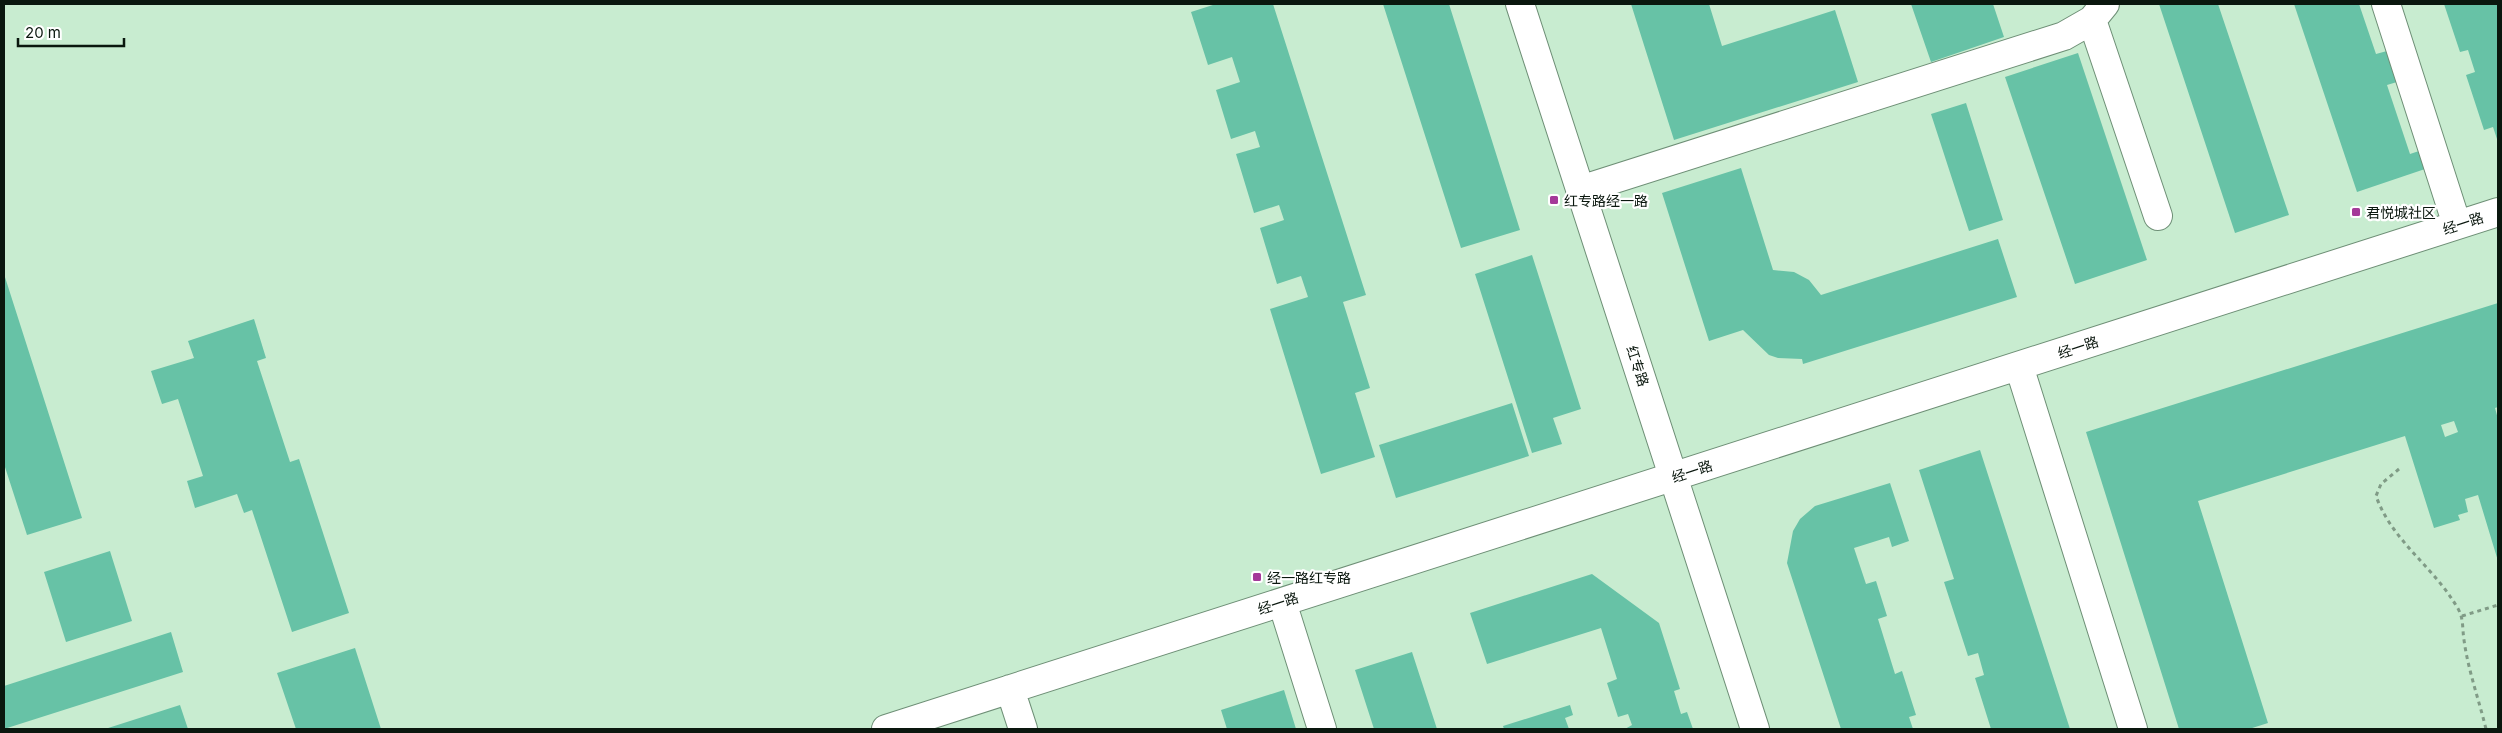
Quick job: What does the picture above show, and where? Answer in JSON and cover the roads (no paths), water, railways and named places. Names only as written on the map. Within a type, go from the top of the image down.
[{"type":"street","name":"红专路","points":[[1520,4],[1755,729]]},
{"type":"street","points":[[2386,4],[2457,225]]},
{"type":"street","points":[[1580,190],[2064,36],[2099,12],[2158,216]]},
{"type":"street","name":"经一路","points":[[886,729],[2498,212]]},
{"type":"street","points":[[2019,366],[2133,729]]},
{"type":"street","points":[[1282,602],[1322,729]]},
{"type":"street","points":[[1010,689],[1023,729]]},
{"type":"place","name":"红专路经一路","points":[[1554,200]]},
{"type":"place","name":"君悦城社区","points":[[2356,212]]},
{"type":"place","name":"经一路红专路","points":[[1257,577]]}]
